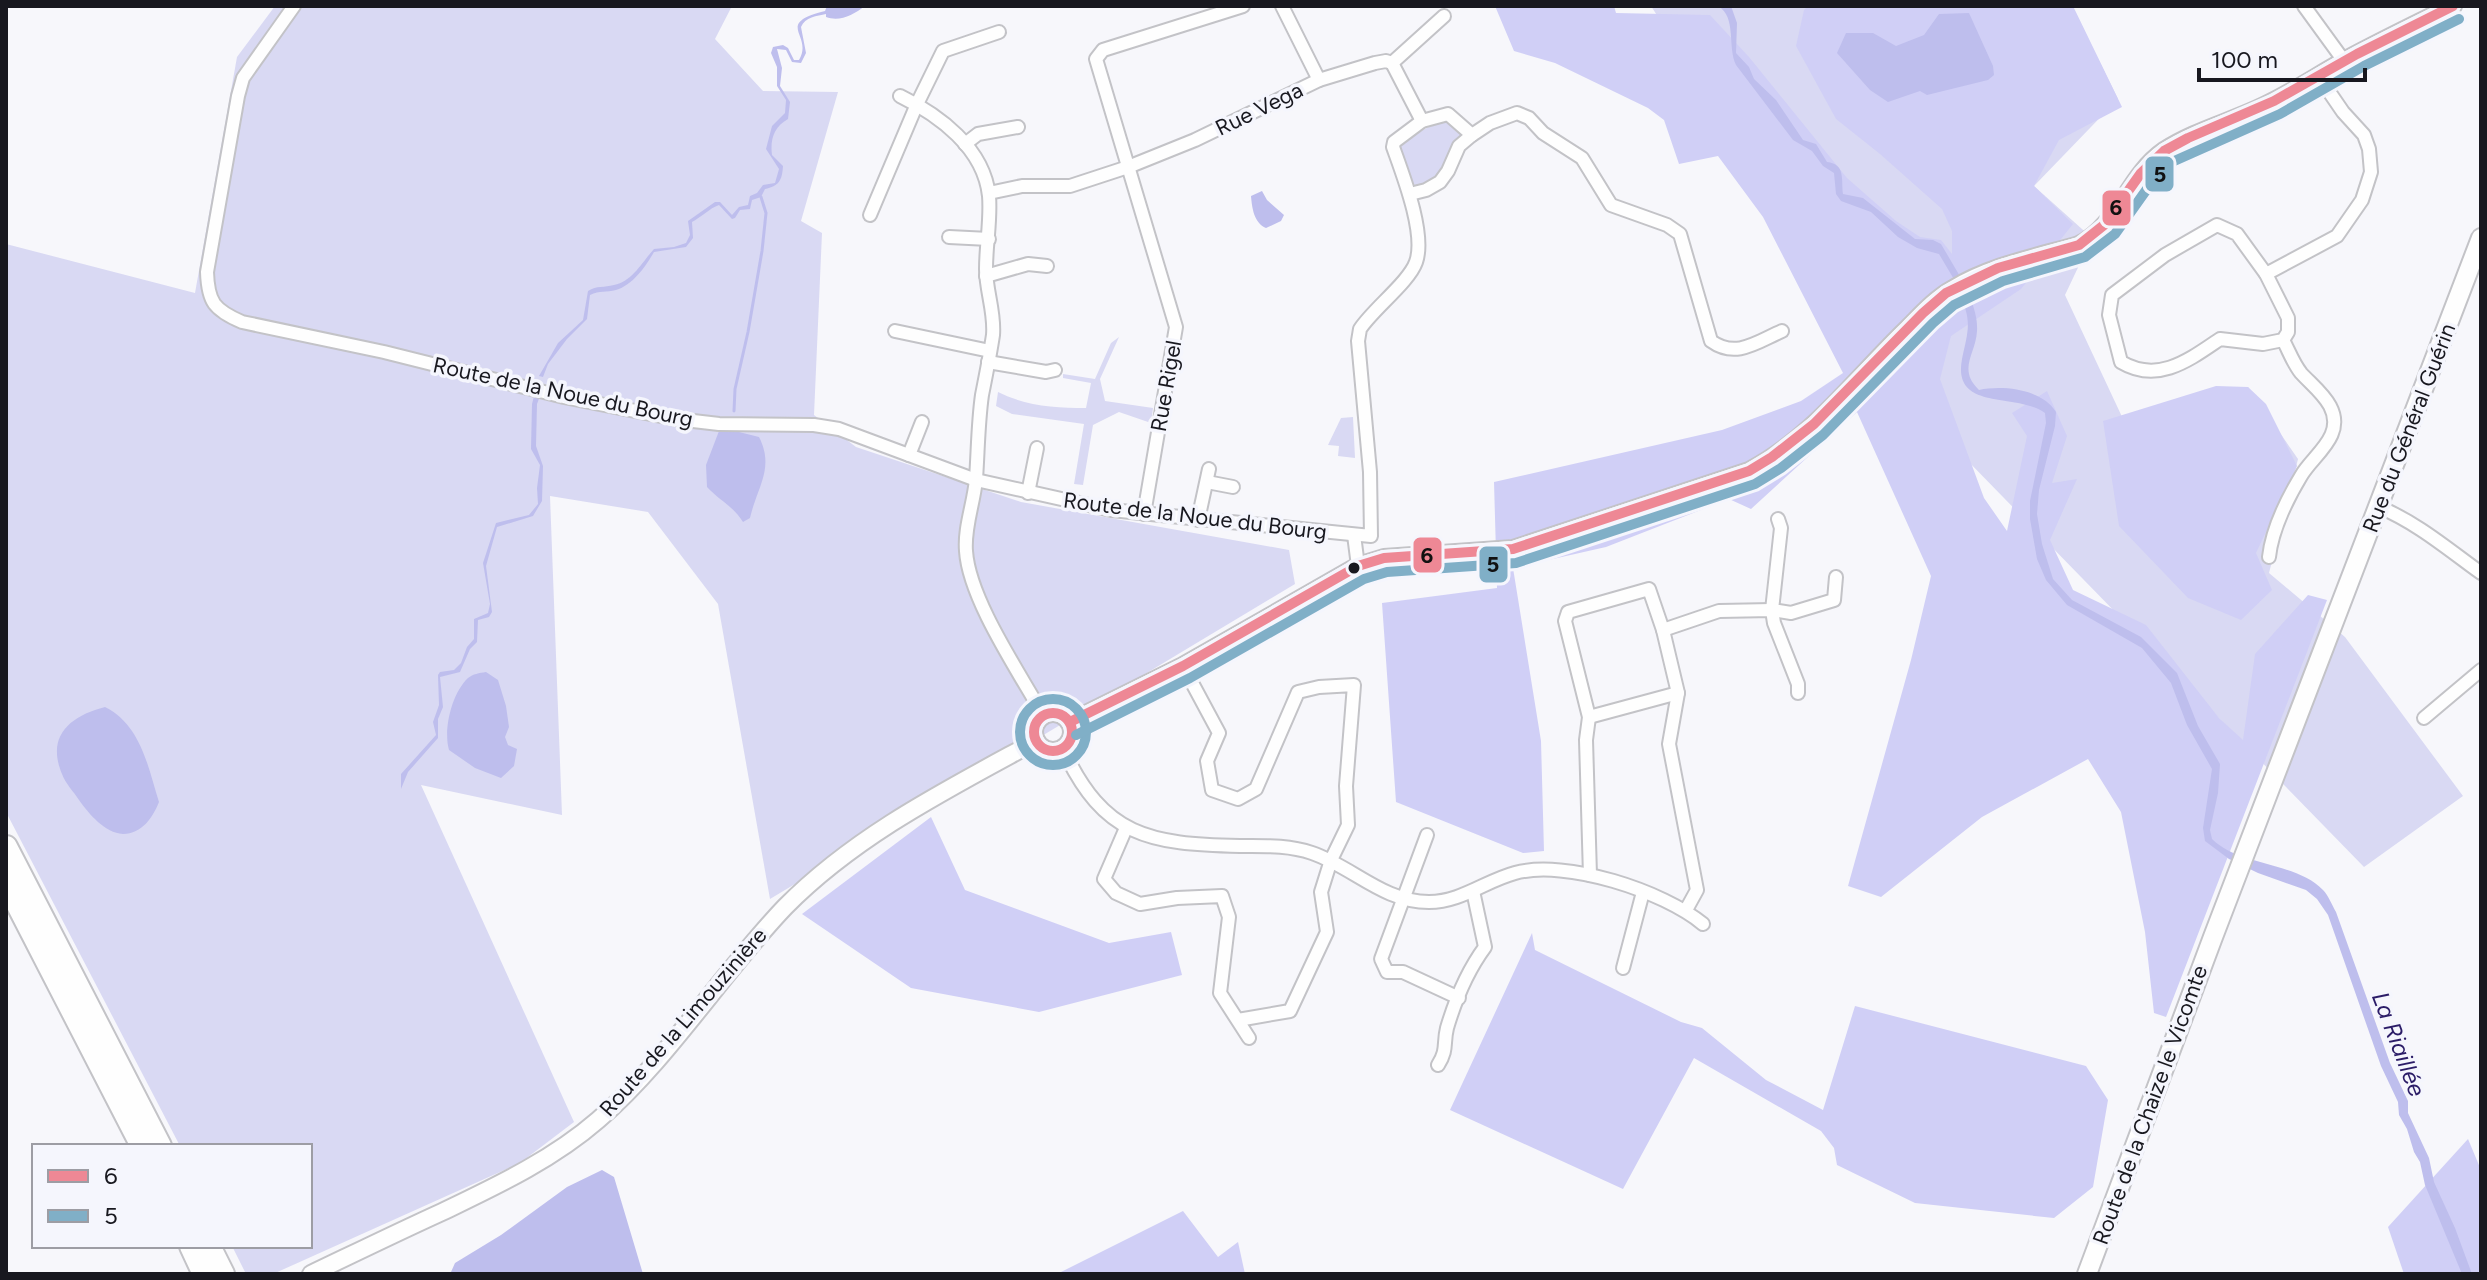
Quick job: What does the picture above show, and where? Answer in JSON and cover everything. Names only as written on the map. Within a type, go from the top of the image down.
[{"type":"highway","points":[[6,847],[159,1144]]},
{"type":"highway","points":[[6,882],[141,1144]]},
{"type":"highway","points":[[192,1248],[204,1274]]},
{"type":"highway","points":[[210,1248],[223,1274]]},
{"type":"main road","name":"Rue du Général Guérin","points":[[2247,849],[2481,238]]},
{"type":"main road","name":"Route de la Chaize le Vicomte","points":[[2087,1274],[2247,849]]},
{"type":"street","name":"Route de la Noue du Bourg","points":[[294,6],[254,59],[243,78],[238,96],[207,272],[208,294],[216,307],[227,316],[564,397],[676,419],[719,424],[814,425],[839,429],[976,480],[1028,493],[1144,514],[1371,536],[1370,472],[1359,335],[1366,320],[1416,263],[1418,243],[1410,194]]},
{"type":"street","name":"Rue Rigel","points":[[1144,514],[1176,327],[1096,63],[1097,55],[1103,50],[1243,6]]},
{"type":"street","points":[[1282,6],[1319,80]]},
{"type":"street","points":[[2304,6],[2344,61]]},
{"type":"street","points":[[1070,722],[1183,666],[1358,566],[1384,558],[1513,549],[1721,481],[1777,457],[1833,408],[1891,344],[1951,289],[2092,238],[2161,154],[2193,135],[2261,108],[2344,61],[2453,6]]},
{"type":"street","points":[[1422,121],[1392,63],[1444,16]]},
{"type":"street","points":[[870,215],[943,51],[999,32]]},
{"type":"street","name":"Rue Vega","points":[[989,193],[1022,186],[1061,188],[1128,167],[1195,140],[1319,80],[1375,63],[1392,63]]},
{"type":"street","points":[[2266,274],[2337,236],[2362,200],[2371,172],[2364,135],[2343,112],[2319,77]]},
{"type":"street","points":[[900,96],[946,123],[979,166],[989,193],[986,276],[993,331],[977,440],[976,480],[966,552],[984,608],[1043,715]]},
{"type":"street","points":[[1472,135],[1448,114],[1422,121],[1398,137],[1393,147],[1410,194],[1440,182],[1459,146],[1472,135],[1512,113],[1523,115],[1543,133],[1582,158],[1611,205],[1675,229],[1683,243],[1711,341],[1722,349],[1738,350],[1782,331]]},
{"type":"street","points":[[965,144],[978,134],[1018,127]]},
{"type":"street","points":[[2217,225],[2237,234],[2266,274],[2288,318],[2288,332],[2283,340],[2263,344],[2220,339],[2184,364],[2153,371],[2135,370],[2121,362],[2109,315],[2112,295],[2125,282],[2165,255],[2217,225]]},
{"type":"street","points":[[949,237],[989,239]]},
{"type":"street","points":[[986,276],[1028,264],[1047,266]]},
{"type":"street","points":[[895,331],[1046,372],[1055,370]]},
{"type":"street","points":[[2269,557],[2270,540],[2285,507],[2302,473],[2326,448],[2332,429],[2331,408],[2298,370],[2283,340]]},
{"type":"street","points":[[909,455],[922,422]]},
{"type":"street","points":[[1028,493],[1037,448]]},
{"type":"street","points":[[1198,520],[1209,469]]},
{"type":"street","points":[[1207,482],[1233,487]]},
{"type":"street","points":[[2379,507],[2430,537],[2481,573]]},
{"type":"street","points":[[1778,519],[1781,528],[1772,610],[1774,623],[1798,684],[1798,693]]},
{"type":"street","points":[[1354,535],[1358,566]]},
{"type":"street","points":[[1663,630],[1719,611],[1772,610],[1791,613],[1834,600],[1836,577]]},
{"type":"street","points":[[1590,875],[1586,740],[1589,717],[1565,621],[1568,612],[1649,589],[1663,630],[1678,693],[1669,744],[1697,890],[1686,910]]},
{"type":"street","points":[[1183,666],[1219,733],[1207,761],[1212,790],[1238,799],[1256,789],[1298,692],[1354,685],[1346,786],[1348,825],[1331,860],[1321,892],[1327,932],[1290,1011],[1238,1020]]},
{"type":"street","points":[[2424,718],[2481,670]]},
{"type":"street","points":[[1589,717],[1678,693]]},
{"type":"street","points":[[1058,712],[1070,722],[1071,740],[1063,749],[1051,751],[1036,741],[1034,727],[1043,715],[1058,712]]},
{"type":"street","name":"Route de la Limouzinière","points":[[311,1274],[499,1184],[575,1138],[619,1100],[760,934],[822,872],[858,845],[939,794],[1036,741]]},
{"type":"street","points":[[1063,749],[1085,790],[1106,814],[1126,828],[1172,842],[1282,846],[1331,860],[1382,891],[1402,899],[1429,902],[1451,900],[1511,874],[1561,868],[1643,892],[1686,910],[1703,924]]},
{"type":"street","points":[[1126,828],[1104,879],[1116,893],[1140,904],[1222,896],[1229,917],[1220,993],[1249,1038]]},
{"type":"street","points":[[1427,835],[1381,959],[1387,972],[1403,972],[1459,998]]},
{"type":"street","points":[[1438,1065],[1446,1053],[1446,1031],[1459,998],[1474,961],[1485,947],[1473,891]]},
{"type":"street","points":[[1623,968],[1643,892]]},
{"type":"shaded area","points":[[275,6],[732,6],[715,39],[763,91],[838,92],[801,221],[822,233],[814,415],[856,447],[1021,502],[1289,550],[1295,584],[770,899],[718,604],[648,512],[550,496],[562,815],[421,785],[574,1122],[520,1163],[273,1274],[246,1274],[233,1248],[312,1248],[312,1144],[179,1144],[6,812],[6,244],[195,293],[237,57]]},
{"type":"shaded area","points":[[827,6],[865,6],[841,18],[826,17],[826,14],[805,21],[801,27],[806,53],[801,63],[792,62],[786,50],[777,49],[782,68],[780,86],[790,102],[788,119],[776,130],[772,144],[772,155],[783,166],[779,182],[765,189],[761,197],[752,200],[750,209],[740,210],[735,218],[732,219],[719,205],[712,208],[692,222],[693,238],[686,247],[654,252],[628,284],[616,290],[590,295],[587,319],[548,364],[543,377],[539,376],[558,343],[583,320],[588,291],[627,280],[654,249],[686,243],[690,235],[688,221],[715,202],[720,202],[732,215],[739,207],[748,205],[750,196],[763,185],[775,183],[779,169],[766,149],[772,126],[785,113],[786,100],[777,86],[777,67],[771,53],[773,47],[783,45],[794,60],[799,60],[802,44],[798,26],[810,16],[825,11]]},
{"type":"shaded area","points":[[1495,6],[1614,6],[1616,13],[1710,15],[1749,57],[1847,178],[1896,221],[1920,237],[1941,240],[1952,254],[1952,231],[1942,209],[1836,119],[1796,46],[1804,10],[1808,6],[2073,6],[2122,107],[2059,140],[2034,186],[2073,224],[2021,289],[1951,336],[1940,379],[1984,498],[2007,531],[2027,436],[2012,413],[2047,391],[2067,436],[2052,483],[2077,479],[2050,540],[2073,590],[2146,625],[2219,718],[2243,740],[2255,654],[2308,595],[2327,600],[2166,1017],[2154,1013],[2145,932],[2121,812],[2088,759],[1982,817],[1881,897],[1848,886],[1911,660],[1931,576],[1857,412],[1751,509],[1729,499],[1606,547],[1513,568],[1541,741],[1544,851],[1523,853],[1396,802],[1382,603],[1497,588],[1494,482],[1722,430],[1801,401],[1843,373],[1763,217],[1718,156],[1679,164],[1664,120],[1648,108],[1555,63],[1514,51]]},
{"type":"shaded area","points":[[1651,6],[2072,6],[2118,99],[2034,186],[2092,238],[2065,295],[2131,436],[2248,387],[2298,459],[2269,573],[2345,637],[2463,796],[2364,867],[1923,415]]},
{"type":"shaded area","points":[[1718,6],[1731,6],[1737,23],[1736,53],[1749,67],[1754,79],[1776,100],[1803,140],[1816,144],[1827,162],[1840,169],[1843,194],[1863,198],[1915,239],[1933,240],[1941,244],[1961,278],[1955,281],[1939,254],[1917,248],[1898,237],[1871,212],[1841,201],[1836,194],[1834,173],[1823,166],[1812,151],[1793,140],[1736,65],[1728,17]]},
{"type":"shaded area","points":[[1969,13],[1993,66],[1994,75],[1988,80],[1927,95],[1920,91],[1888,102],[1870,90],[1837,53],[1846,33],[1873,33],[1896,46],[1924,35],[1939,14]]},
{"type":"shaded area","points":[[1444,119],[1461,131],[1438,179],[1424,185],[1409,182],[1399,148],[1402,141]]},
{"type":"shaded area","points":[[1262,191],[1284,215],[1281,221],[1266,228],[1256,219],[1251,201],[1251,196]]},
{"type":"shaded area","points":[[1966,288],[1977,325],[1968,368],[1973,382],[1979,390],[2021,390],[2041,398],[2056,412],[2039,490],[2037,514],[2053,579],[2072,600],[2141,637],[2177,673],[2198,726],[2220,764],[2210,830],[2212,839],[2237,854],[2312,881],[2328,897],[2390,1063],[2408,1101],[2408,1113],[2429,1158],[2434,1182],[2472,1274],[2462,1274],[2425,1185],[2420,1162],[2399,1115],[2398,1102],[2381,1066],[2328,915],[2306,890],[2229,859],[2205,841],[2203,828],[2212,769],[2187,725],[2171,683],[2142,648],[2067,605],[2046,580],[2037,559],[2030,519],[2030,501],[2046,423],[2045,413],[2033,407],[1976,394],[1967,387],[1962,376],[1962,359],[1967,318],[1958,292]]},
{"type":"shaded area","points":[[1119,337],[1100,379],[1105,401],[1153,408],[1151,423],[1119,412],[1093,425],[1083,485],[1074,484],[1084,424],[1012,414],[996,406],[998,392],[1041,405],[1086,408],[1091,383],[1063,378],[1063,374],[1095,379],[1111,343]]},
{"type":"shaded area","points":[[2216,386],[2248,387],[2266,404],[2297,466],[2256,553],[2272,590],[2241,620],[2188,598],[2119,526],[2103,421]]},
{"type":"shaded area","points":[[535,392],[540,396],[536,446],[543,466],[542,501],[533,516],[497,527],[486,566],[492,612],[489,617],[478,620],[477,642],[470,649],[460,672],[440,677],[443,707],[438,719],[438,738],[408,772],[401,789],[401,774],[436,735],[433,722],[439,705],[438,675],[454,670],[461,663],[474,639],[474,619],[488,613],[490,604],[483,563],[496,523],[529,515],[538,504],[540,465],[531,449]]},
{"type":"shaded area","points":[[1353,417],[1355,458],[1338,456],[1339,446],[1328,445],[1341,418]]},
{"type":"shaded area","points":[[719,431],[759,437],[763,448],[763,478],[750,518],[743,522],[707,487],[706,465]]},
{"type":"shaded area","points":[[486,672],[498,680],[509,727],[505,737],[508,745],[517,749],[514,766],[501,778],[475,768],[449,750],[447,741],[448,722],[457,693],[468,678]]},
{"type":"shaded area","points":[[105,707],[117,715],[135,736],[147,761],[159,802],[146,824],[130,833],[116,833],[93,817],[65,781],[58,761],[59,738],[64,730],[81,716]]},
{"type":"shaded area","points":[[931,817],[965,890],[1109,943],[1171,932],[1182,975],[1039,1012],[911,988],[802,914]]},
{"type":"shaded area","points":[[1532,933],[1535,950],[1681,1022],[1702,1028],[1766,1080],[1823,1110],[1855,1006],[2086,1066],[2108,1100],[2093,1187],[2054,1218],[1915,1203],[1837,1165],[1834,1148],[1821,1131],[1694,1058],[1623,1189],[1450,1110]]},
{"type":"shaded area","points":[[2468,1139],[2481,1170],[2481,1274],[2404,1274],[2388,1227]]},
{"type":"shaded area","points":[[602,1170],[614,1177],[643,1274],[451,1272],[455,1263],[501,1235],[567,1187]]},
{"type":"shaded area","points":[[1183,1211],[1218,1257],[1238,1242],[1245,1274],[1057,1274]]},
{"type":"waterway","points":[[734,411],[735,389],[762,251],[766,213],[761,197]]},
{"type":"transit line","name":"6","points":[[1070,722],[1183,666],[1358,566],[1384,558],[1513,549],[1749,471],[1814,424],[1946,293],[1998,268],[2079,245],[2104,225],[2141,173],[2164,151],[2274,101],[2357,54],[2453,6]]},
{"type":"transit line","name":"5","points":[[1076,735],[1190,678],[1364,579],[1387,572],[1516,563],[1755,484],[1823,435],[1954,305],[2003,281],[2085,257],[2115,234],[2152,182],[2172,162],[2280,114],[2364,66],[2459,19]]},
{"type":"transit line","name":"5","points":[[1046,699],[1060,699],[1072,704],[1081,713],[1086,732],[1084,745],[1077,756],[1060,765],[1046,765],[1034,760],[1025,751],[1020,739],[1020,725],[1025,713],[1034,704],[1046,699]]},
{"type":"transit line","name":"6","points":[[1053,713],[1067,718],[1072,732],[1067,746],[1053,751],[1039,746],[1034,732],[1039,718],[1053,713]]},
{"type":"water label","name":"La Riaillée","points":[[2399,1044]]}]
